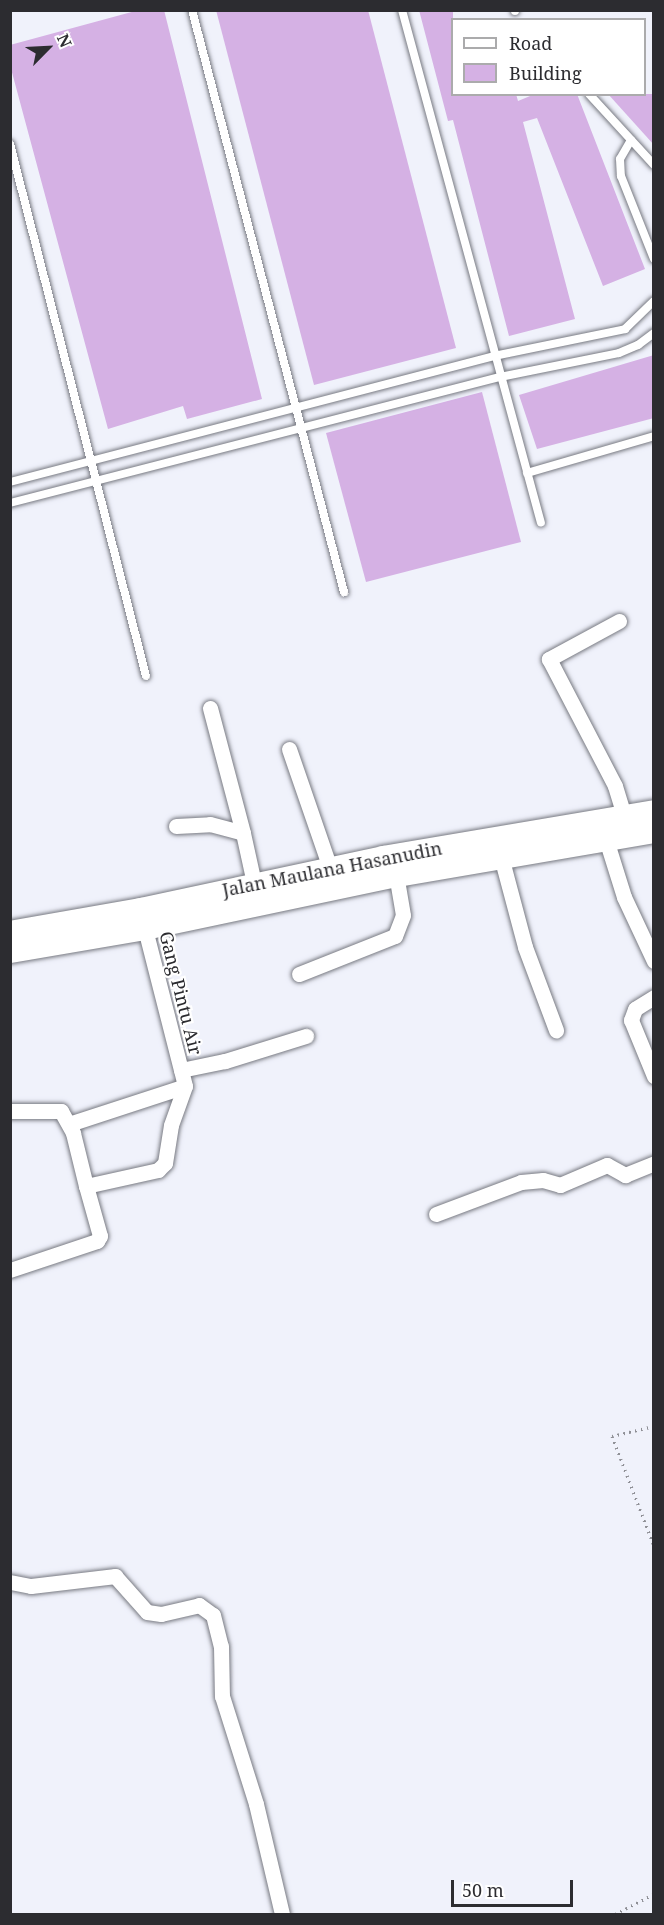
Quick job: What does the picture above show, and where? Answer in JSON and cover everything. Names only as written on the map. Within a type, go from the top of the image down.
[{"type":"street","points":[[619,621],[549,659],[615,786],[624,816]]},
{"type":"street","points":[[210,708],[245,839],[255,887]]},
{"type":"street","points":[[289,748],[322,838],[328,862]]},
{"type":"street","name":"Jalan Maulana Hasanudin","points":[[603,829],[624,816],[654,811]]},
{"type":"street","points":[[176,826],[210,824],[245,839]]},
{"type":"street","points":[[603,829],[624,897],[652,953]]},
{"type":"street","name":"Jalan Maulana Hasanudin","points":[[255,887],[603,829],[654,832]]},
{"type":"street","points":[[499,847],[525,947],[556,1030]]},
{"type":"street","name":"Jalan Maulana Hasanudin","points":[[10,952],[143,919],[255,887],[328,862],[395,865]]},
{"type":"street","points":[[299,974],[395,936],[401,929],[402,915],[395,865]]},
{"type":"street","name":"Jalan Maulana Hasanudin","points":[[10,932],[143,919]]},
{"type":"street","name":"Gang Pintu Air","points":[[143,919],[185,1086]]},
{"type":"street","points":[[654,997],[635,1009],[631,1020],[654,1076]]},
{"type":"street","points":[[181,1070],[225,1061],[306,1036]]},
{"type":"street","points":[[69,1124],[185,1086]]},
{"type":"street","points":[[86,1186],[158,1170],[165,1163],[171,1125],[185,1086]]},
{"type":"street","points":[[10,1111],[61,1111],[69,1124],[100,1236],[97,1241],[10,1270]]},
{"type":"street","points":[[436,1214],[521,1182],[543,1180],[560,1185],[607,1165],[625,1175],[654,1163]]},
{"type":"street","points":[[10,1582],[31,1587],[115,1576],[139,1606],[152,1615],[199,1605],[213,1615],[221,1646],[222,1696],[256,1804],[272,1885],[282,1914]]},
{"type":"lane","points":[[192,10],[344,592]]},
{"type":"lane","points":[[402,10],[541,524]]},
{"type":"lane","points":[[591,96],[654,165]]},
{"type":"lane","points":[[631,140],[620,159],[621,176],[654,259]]},
{"type":"lane","points":[[10,144],[93,461],[146,676]]},
{"type":"lane","points":[[10,482],[494,356],[625,329],[654,301]]},
{"type":"lane","points":[[10,503],[500,376],[619,353],[638,345],[654,333]]},
{"type":"lane","points":[[527,473],[654,436]]},
{"type":"path","points":[[654,1425],[612,1436],[654,1546]]},
{"type":"path","points":[[615,1914],[654,1894]]},
{"type":"building","points":[[139,10],[164,10],[262,399],[187,419],[183,406],[108,429],[10,65],[10,45]]},
{"type":"building","points":[[216,10],[368,10],[456,348],[314,385]]},
{"type":"building","points":[[419,10],[453,10],[453,18],[451,18],[451,96],[517,96],[518,101],[530,96],[578,96],[645,269],[603,286],[537,118],[523,122],[575,319],[509,336],[453,120],[448,121]]},
{"type":"building","points":[[654,94],[654,145],[610,96]]},
{"type":"building","points":[[654,355],[654,418],[537,449],[519,395]]},
{"type":"building","points":[[482,392],[521,542],[366,582],[326,433]]}]
